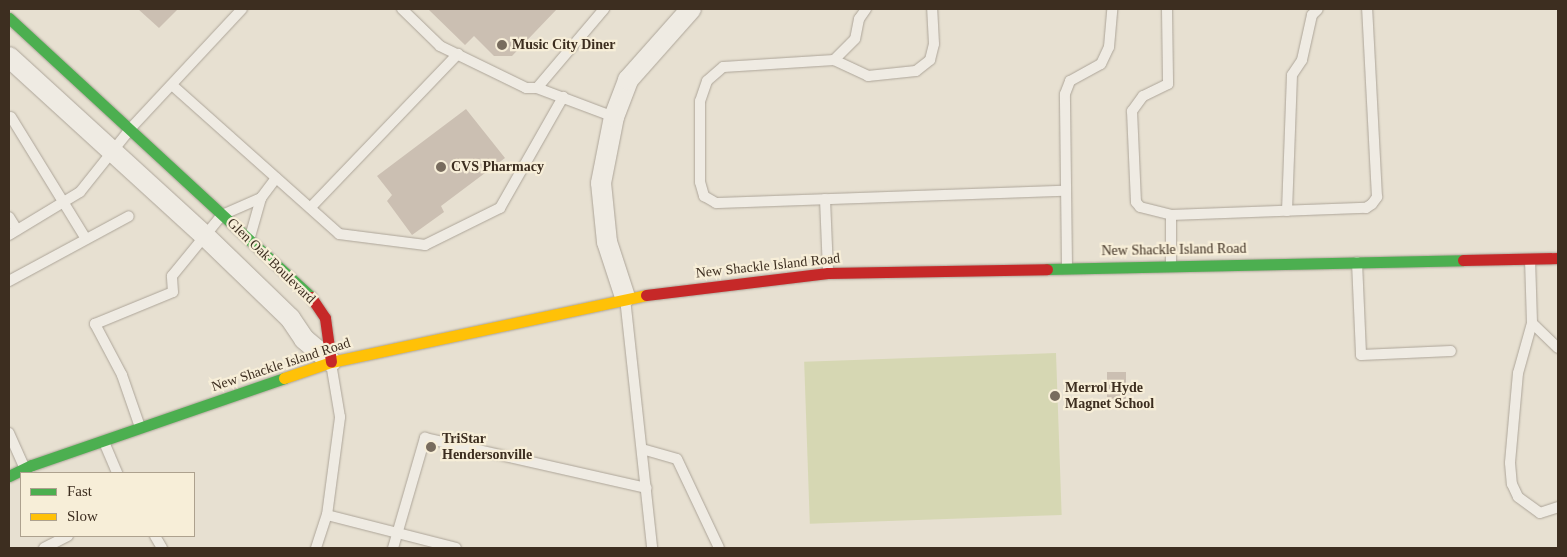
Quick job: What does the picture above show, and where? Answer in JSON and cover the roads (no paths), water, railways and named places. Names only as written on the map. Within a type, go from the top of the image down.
[{"type":"main road","name":"Glen Oak Boulevard","points":[[9,18],[131,128],[313,299],[325,318],[331,362]]},
{"type":"main road","name":"New Shackle Island Road","points":[[9,476],[25,468],[104,440],[331,362],[625,297],[828,273],[1558,258]]},
{"type":"street","points":[[625,297],[607,242],[601,183],[614,118],[628,80],[691,9]]},
{"type":"street","name":"Glen Oak Boulevard","points":[[9,57],[204,235],[290,318],[304,339],[331,362]]},
{"type":"lane","points":[[9,217],[13,233],[80,192],[114,154],[131,128],[242,9]]},
{"type":"lane","points":[[402,9],[440,46],[526,88],[537,88],[614,118]]},
{"type":"lane","points":[[537,88],[604,9]]},
{"type":"lane","points":[[834,60],[855,39],[859,19],[866,9]]},
{"type":"lane","points":[[932,9],[934,44],[930,60],[916,71],[868,76],[834,60],[723,67],[707,81],[700,101],[700,182],[704,196],[716,203],[1066,191]]},
{"type":"lane","points":[[1067,267],[1065,94],[1070,81],[1101,64],[1110,47],[1112,9]]},
{"type":"lane","points":[[1167,9],[1168,84],[1143,96],[1132,111],[1136,202],[1140,206],[1171,215],[1366,208],[1377,197],[1367,9]]},
{"type":"lane","points":[[1287,210],[1292,75],[1302,60],[1312,15],[1318,9]]},
{"type":"lane","points":[[312,206],[458,54]]},
{"type":"lane","points":[[172,85],[276,178],[312,206],[339,234],[425,245],[500,208],[563,97]]},
{"type":"lane","points":[[11,117],[86,239]]},
{"type":"lane","points":[[249,240],[261,198],[276,178]]},
{"type":"lane","points":[[140,428],[122,375],[95,324],[173,292],[172,276],[222,215],[261,198]]},
{"type":"lane","points":[[826,199],[828,273]]},
{"type":"lane","points":[[1171,215],[1172,265]]},
{"type":"lane","points":[[9,281],[129,216]]},
{"type":"lane","points":[[1530,258],[1532,323],[1518,373],[1510,463],[1512,484],[1518,497],[1540,513],[1558,507]]},
{"type":"lane","points":[[1357,261],[1361,355],[1451,351]]},
{"type":"lane","points":[[625,297],[652,548]]},
{"type":"lane","points":[[1532,323],[1558,348]]},
{"type":"lane","points":[[316,548],[327,515],[340,417],[331,362]]},
{"type":"lane","points":[[9,433],[25,468]]},
{"type":"lane","points":[[393,548],[396,532],[425,438],[646,488]]},
{"type":"lane","points":[[104,440],[117,472]]},
{"type":"lane","points":[[642,449],[677,459],[719,548]]},
{"type":"lane","points":[[327,515],[456,548]]},
{"type":"lane","points":[[44,548],[66,537]]},
{"type":"lane","points":[[156,537],[162,548]]},
{"type":"place","name":"Music City Diner","points":[[502,45]]},
{"type":"place","name":"CVS Pharmacy","points":[[441,167]]},
{"type":"place","name":"Merrol Hyde Magnet School","points":[[1055,396]]},
{"type":"place","name":"TriStar Hendersonville","points":[[431,447]]}]
